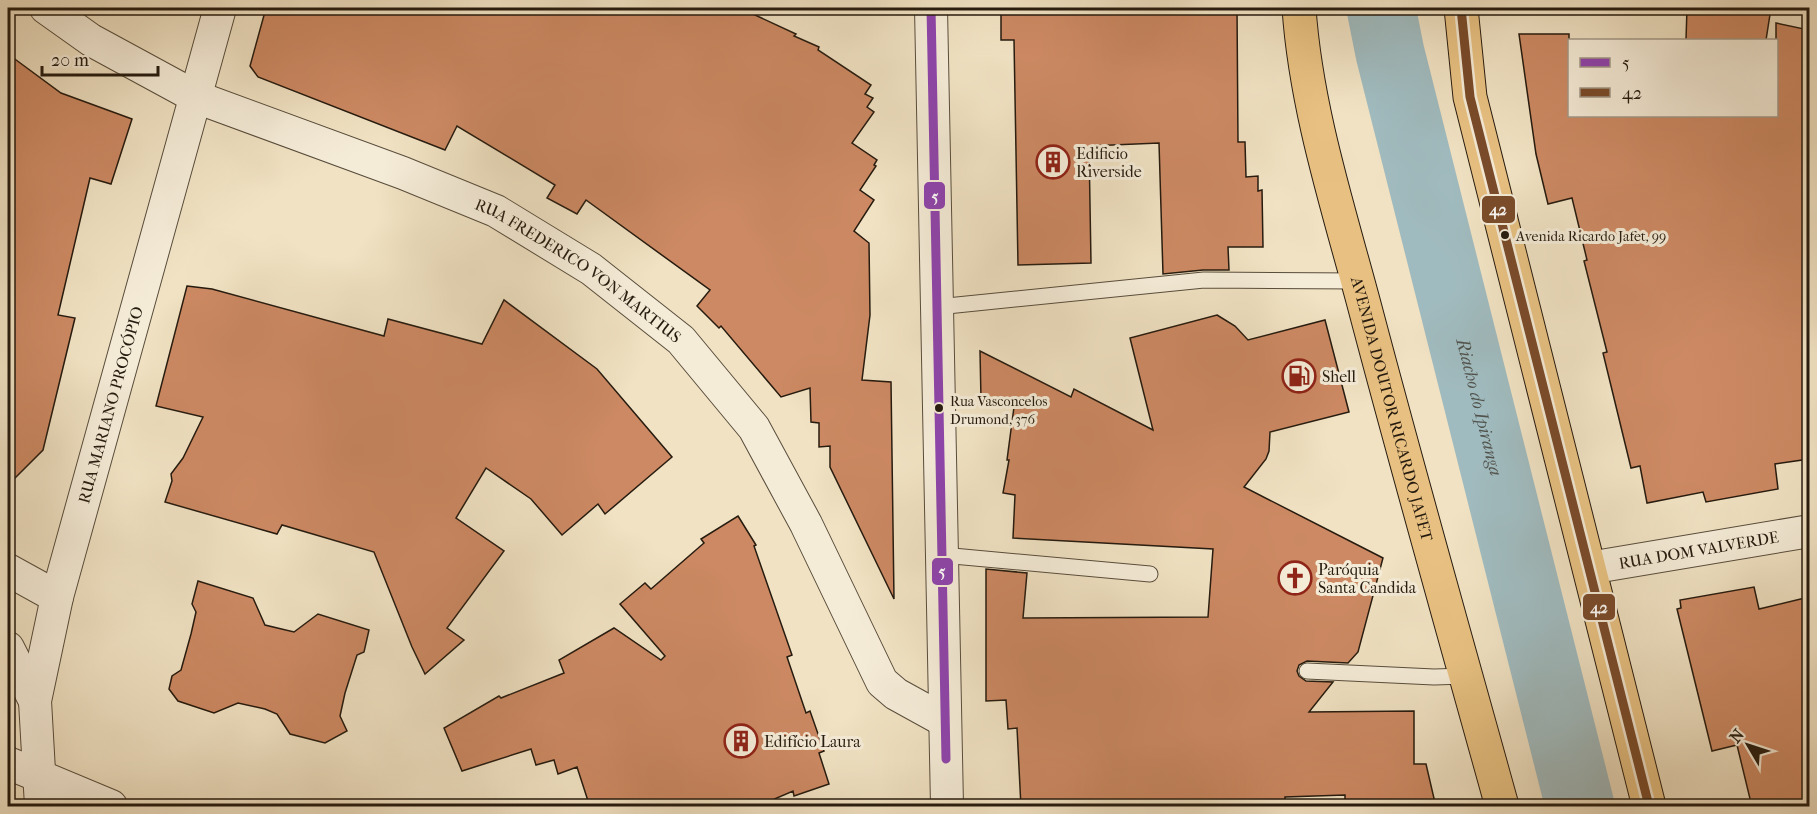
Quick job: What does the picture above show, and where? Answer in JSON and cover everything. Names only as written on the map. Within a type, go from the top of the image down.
[{"type":"main road","name":"AVENIDA DOUTOR RICARDO JAFET","points":[[1299,8],[1301,36],[1315,118],[1502,807]]},
{"type":"main road","points":[[1461,8],[1470,97],[1649,807]]},
{"type":"street","name":"RUA FREDERICO VON MARTIUS","points":[[46,8],[91,40],[196,97],[403,173],[496,211],[591,269],[681,340],[754,428],[806,524],[882,682],[896,694],[945,721]]},
{"type":"street","name":"RUA MARIANO PROCÓPIO","points":[[41,807],[35,701],[57,597],[220,8]]},
{"type":"street","points":[[931,8],[947,807]]},
{"type":"street","name":"RUA DOM VALVERDE","points":[[1589,568],[1809,531]]},
{"type":"street","points":[[8,570],[57,597]]},
{"type":"street","points":[[8,648],[35,701]]},
{"type":"street","points":[[8,763],[111,807]]},
{"type":"lane","points":[[937,307],[1203,280],[1358,281]]},
{"type":"lane","points":[[942,555],[1150,574]]},
{"type":"lane","points":[[1307,671],[1434,677],[1466,676]]},
{"type":"building","points":[[266,8],[740,8],[819,47],[818,50],[871,85],[865,94],[873,98],[867,107],[874,112],[852,143],[877,160],[874,165],[876,166],[860,190],[874,200],[854,231],[869,243],[870,315],[862,380],[891,382],[894,599],[830,467],[830,446],[819,447],[819,423],[811,422],[810,388],[781,397],[721,326],[719,328],[697,306],[710,290],[586,200],[577,214],[547,198],[555,185],[457,126],[445,150],[258,77],[250,66]]},
{"type":"building","points":[[1001,8],[1237,8],[1238,142],[1245,142],[1246,177],[1258,176],[1258,191],[1262,190],[1263,247],[1228,247],[1229,270],[1163,274],[1159,143],[1089,146],[1091,263],[1018,265],[1014,40],[1001,40]]},
{"type":"building","points":[[1687,8],[1771,8],[1766,39],[1686,39]]},
{"type":"building","points":[[1776,23],[1809,30],[1809,459],[1775,464],[1778,489],[1706,502],[1703,492],[1647,503],[1640,466],[1631,468],[1603,353],[1607,352],[1584,261],[1587,260],[1572,198],[1548,204],[1536,154],[1519,34],[1569,34],[1568,117],[1778,117],[1778,39],[1776,39]]},
{"type":"building","points":[[8,54],[61,93],[132,119],[111,184],[90,178],[58,315],[75,318],[43,450],[8,485]]},
{"type":"building","points":[[187,286],[212,289],[384,336],[388,319],[482,344],[504,300],[597,369],[672,457],[605,514],[598,504],[562,535],[531,499],[486,468],[456,518],[504,551],[447,628],[464,640],[425,674],[374,552],[282,525],[277,534],[165,502],[172,481],[171,474],[183,458],[203,417],[156,406]]},
{"type":"building","points":[[1217,315],[1235,326],[1248,340],[1325,320],[1349,412],[1270,432],[1266,459],[1244,487],[1383,558],[1358,652],[1348,663],[1307,661],[1299,665],[1297,671],[1299,676],[1306,681],[1333,682],[1309,712],[1414,711],[1414,764],[1426,764],[1436,807],[1358,807],[1358,803],[1345,803],[1345,795],[1285,797],[1285,807],[1021,807],[1017,728],[1008,729],[1006,700],[986,701],[986,569],[1027,573],[1023,618],[1208,617],[1213,549],[1013,538],[1015,495],[1003,493],[1014,407],[981,399],[980,351],[1071,397],[1074,389],[1153,430],[1130,338]]},
{"type":"building","points":[[738,516],[756,545],[754,546],[792,655],[787,657],[806,713],[810,711],[824,751],[819,753],[829,784],[794,796],[793,791],[756,807],[590,807],[577,767],[558,774],[554,760],[536,765],[531,749],[462,771],[444,728],[499,696],[501,698],[564,673],[559,660],[614,628],[661,660],[665,656],[620,604],[645,583],[651,589],[704,543],[701,539]]},
{"type":"building","points":[[198,581],[253,598],[265,625],[294,632],[318,614],[369,630],[364,652],[357,655],[345,693],[340,716],[347,731],[325,743],[290,734],[277,714],[265,709],[238,703],[214,713],[178,701],[169,689],[172,676],[181,670],[191,634],[196,612],[192,604]]},
{"type":"building","points":[[1754,587],[1759,609],[1809,597],[1809,807],[1752,807],[1737,745],[1712,751],[1677,609],[1681,608],[1680,600]]},
{"type":"waterway","name":"Riacho do Ipiranga","points":[[1381,8],[1390,53],[1580,806]]},
{"type":"transit line","name":"5","points":[[931,8],[946,759]]},
{"type":"transit line","name":"42","points":[[1461,8],[1470,97],[1649,806]]},
{"type":"place","name":"Edificio Riverside","points":[[1053,162]]},
{"type":"place","name":"Avenida Ricardo Jafet, 99","points":[[1505,235]]},
{"type":"place","name":"Shell","points":[[1299,376]]},
{"type":"place","name":"Rua Vasconcelos Drumond, 376","points":[[939,408]]},
{"type":"place","name":"Paróquia Santa Candida","points":[[1295,578]]},
{"type":"place","name":"Edifício Laura","points":[[741,741]]}]
